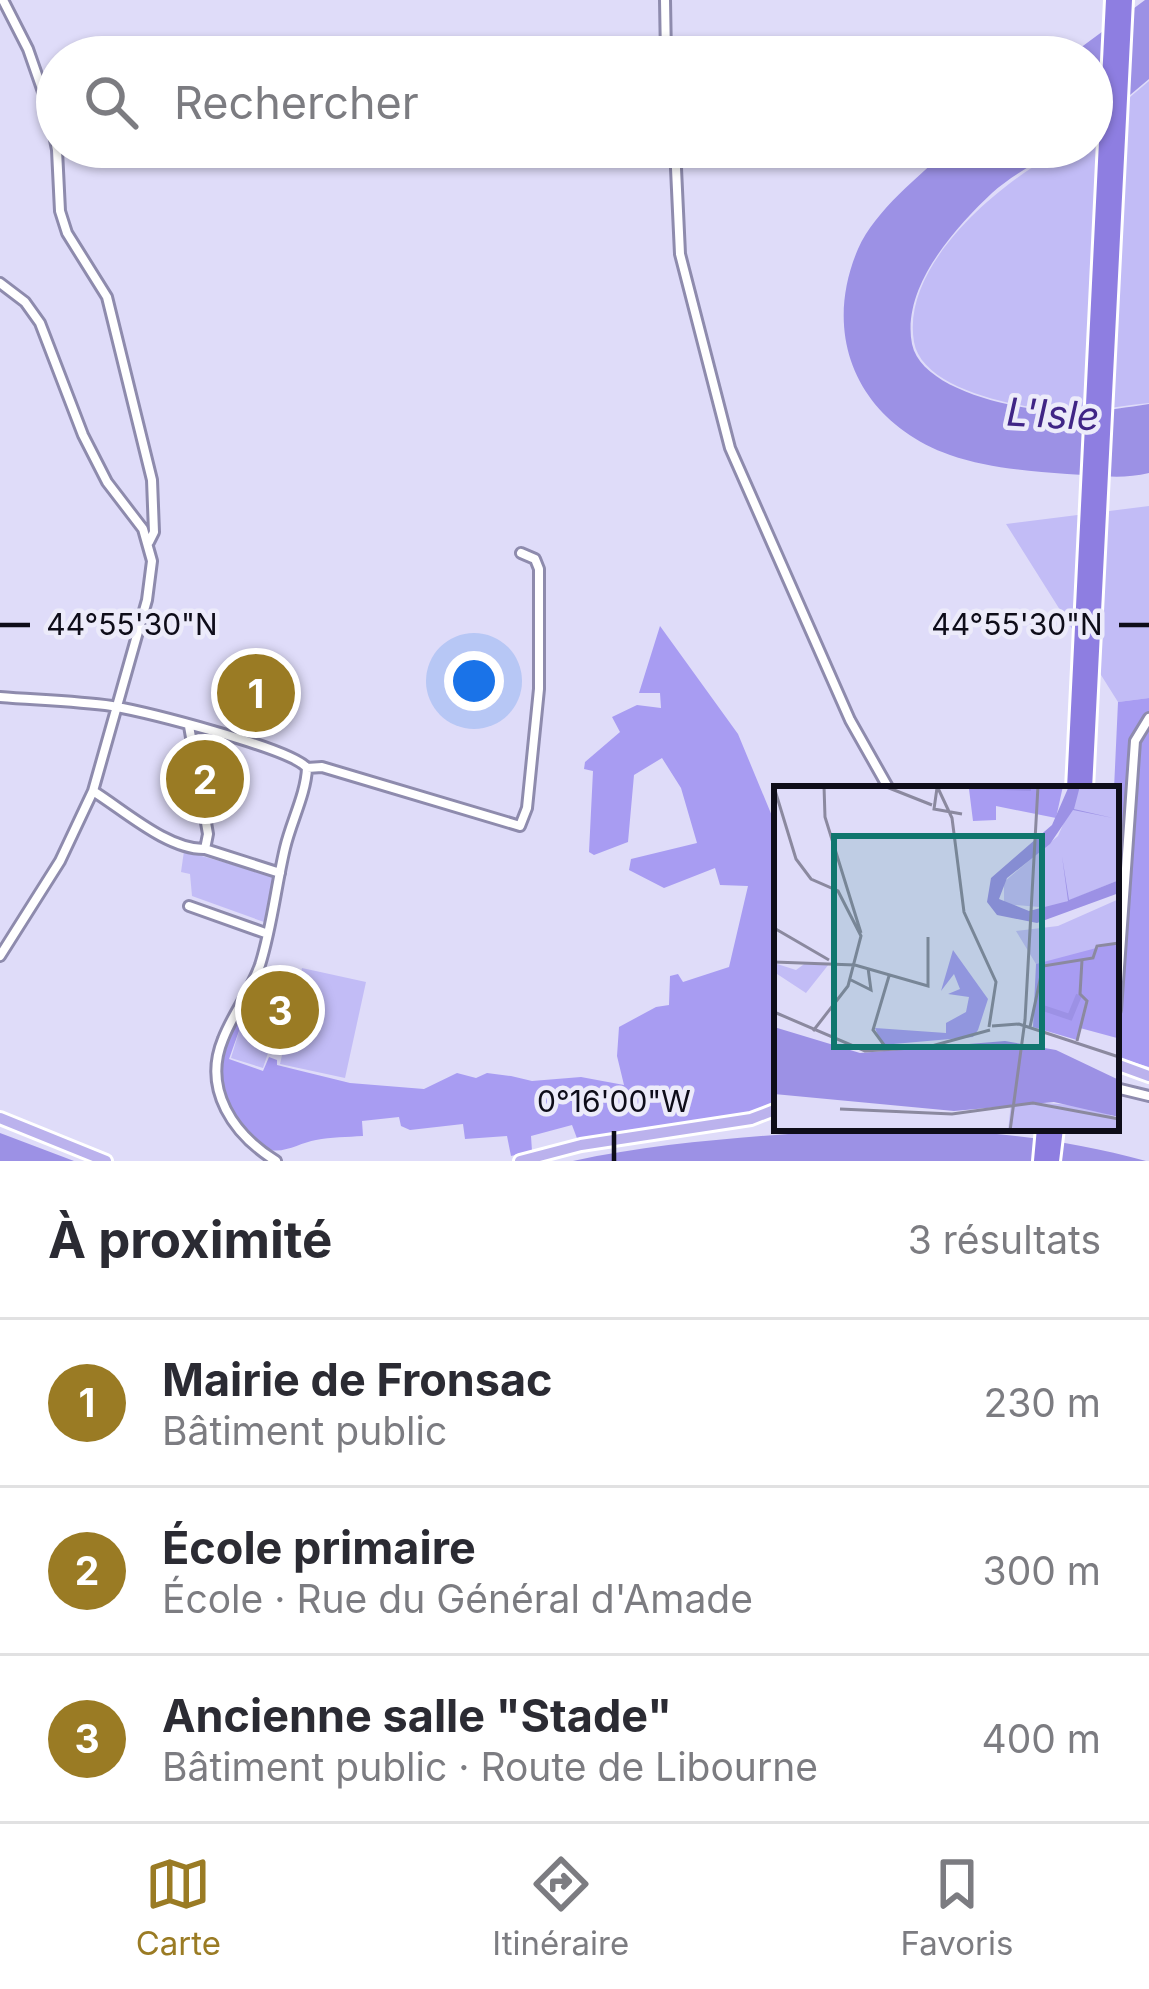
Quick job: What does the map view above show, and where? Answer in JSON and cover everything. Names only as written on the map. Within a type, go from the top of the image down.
[{"type":"highway","points":[[1113,0],[1113,36]]},
{"type":"highway","points":[[1113,135],[1125,0]]},
{"type":"highway","points":[[1085,786],[1111,168]]},
{"type":"highway","points":[[1074,786],[1094,529]]},
{"type":"highway","points":[[1041,1161],[1045,1131]]},
{"type":"highway","points":[[1052,1161],[1056,1131]]},
{"type":"main road","points":[[1119,1065],[1149,1076]]},
{"type":"main road","points":[[520,1161],[581,1145],[751,1119],[774,1110]]},
{"type":"main road","points":[[0,1118],[106,1161]]},
{"type":"street","points":[[3,0],[36,72]]},
{"type":"street","points":[[665,0],[666,36]]},
{"type":"street","points":[[0,956],[60,861],[93,791],[149,588],[149,542],[154,532],[152,480],[107,297],[68,233],[60,211],[58,168]]},
{"type":"street","points":[[676,168],[680,254],[730,448],[850,720],[887,786]]},
{"type":"street","points":[[0,283],[25,302],[40,323],[95,461],[149,542]]},
{"type":"street","points":[[307,768],[322,767],[520,826],[527,808],[541,636],[539,569],[535,560],[521,553]]},
{"type":"street","points":[[0,697],[117,707],[250,742],[301,761],[307,768]]},
{"type":"street","points":[[171,721],[173,705]]},
{"type":"street","points":[[1119,968],[1135,741],[1149,718]]},
{"type":"street","points":[[188,726],[207,825],[205,850]]},
{"type":"street","points":[[277,1161],[240,1134],[227,1116],[217,1070],[221,1042],[250,989],[268,934],[307,768]]},
{"type":"street","points":[[93,791],[166,840],[280,872]]},
{"type":"street","points":[[189,906],[268,934]]},
{"type":"street","points":[[1119,1089],[1149,1096]]},
{"type":"shaded area","points":[[1149,81],[1149,403],[1085,411],[1041,409],[987,397],[938,375],[922,360],[914,342],[920,290],[933,265],[969,219],[1031,168],[1113,168],[1113,111]]},
{"type":"shaded area","points":[[1149,506],[1149,698],[1118,702],[1006,524]]},
{"type":"shaded area","points":[[660,626],[738,734],[774,821],[774,1104],[744,1114],[578,1141],[572,1125],[531,1136],[532,1151],[511,1156],[507,1136],[465,1139],[463,1124],[410,1130],[401,1126],[399,1117],[362,1121],[363,1136],[322,1139],[277,1151],[259,1144],[232,1114],[222,1087],[226,1045],[239,1016],[244,1017],[229,1059],[263,1071],[269,1057],[277,1065],[350,1083],[424,1089],[457,1073],[532,1081],[581,1077],[624,1085],[617,1056],[619,1027],[669,1005],[670,976],[678,974],[683,982],[729,967],[748,886],[720,885],[715,868],[664,888],[629,870],[631,859],[697,843],[681,788],[662,758],[634,775],[628,842],[594,855],[589,852],[593,771],[584,769],[585,762],[620,732],[612,717],[637,705],[661,708],[660,693],[639,693]]},
{"type":"shaded area","points":[[1149,698],[1149,1067],[1119,1058],[1119,786],[1114,786],[1118,702]]},
{"type":"shaded area","points":[[184,851],[273,876],[264,922],[192,896],[190,874],[181,872]]},
{"type":"shaded area","points":[[302,968],[366,982],[345,1078],[280,1064]]},
{"type":"shaded area","points":[[241,1025],[274,1035],[263,1068],[231,1058]]},
{"type":"water","points":[[1149,0],[1149,79],[1113,109],[1113,36],[1096,36]]},
{"type":"water","name":"L'Isle","points":[[927,168],[1027,168],[992,193],[934,260],[915,301],[912,344],[921,362],[937,377],[986,399],[1065,412],[1149,404],[1149,473],[1118,477],[1067,474],[964,459],[919,441],[871,399],[847,345],[847,282],[866,234]]},
{"type":"water","points":[[831,1131],[953,1131],[1077,1145],[1146,1161],[573,1161],[683,1143]]},
{"type":"water","points":[[0,1133],[74,1161],[0,1161]]},
{"type":"place","name":"Mairie de Fronsac","points":[[256,693]]},
{"type":"place","name":"École primaire","points":[[205,779]]},
{"type":"place","name":"Ancienne salle \"Stade\"","points":[[280,1010]]}]
